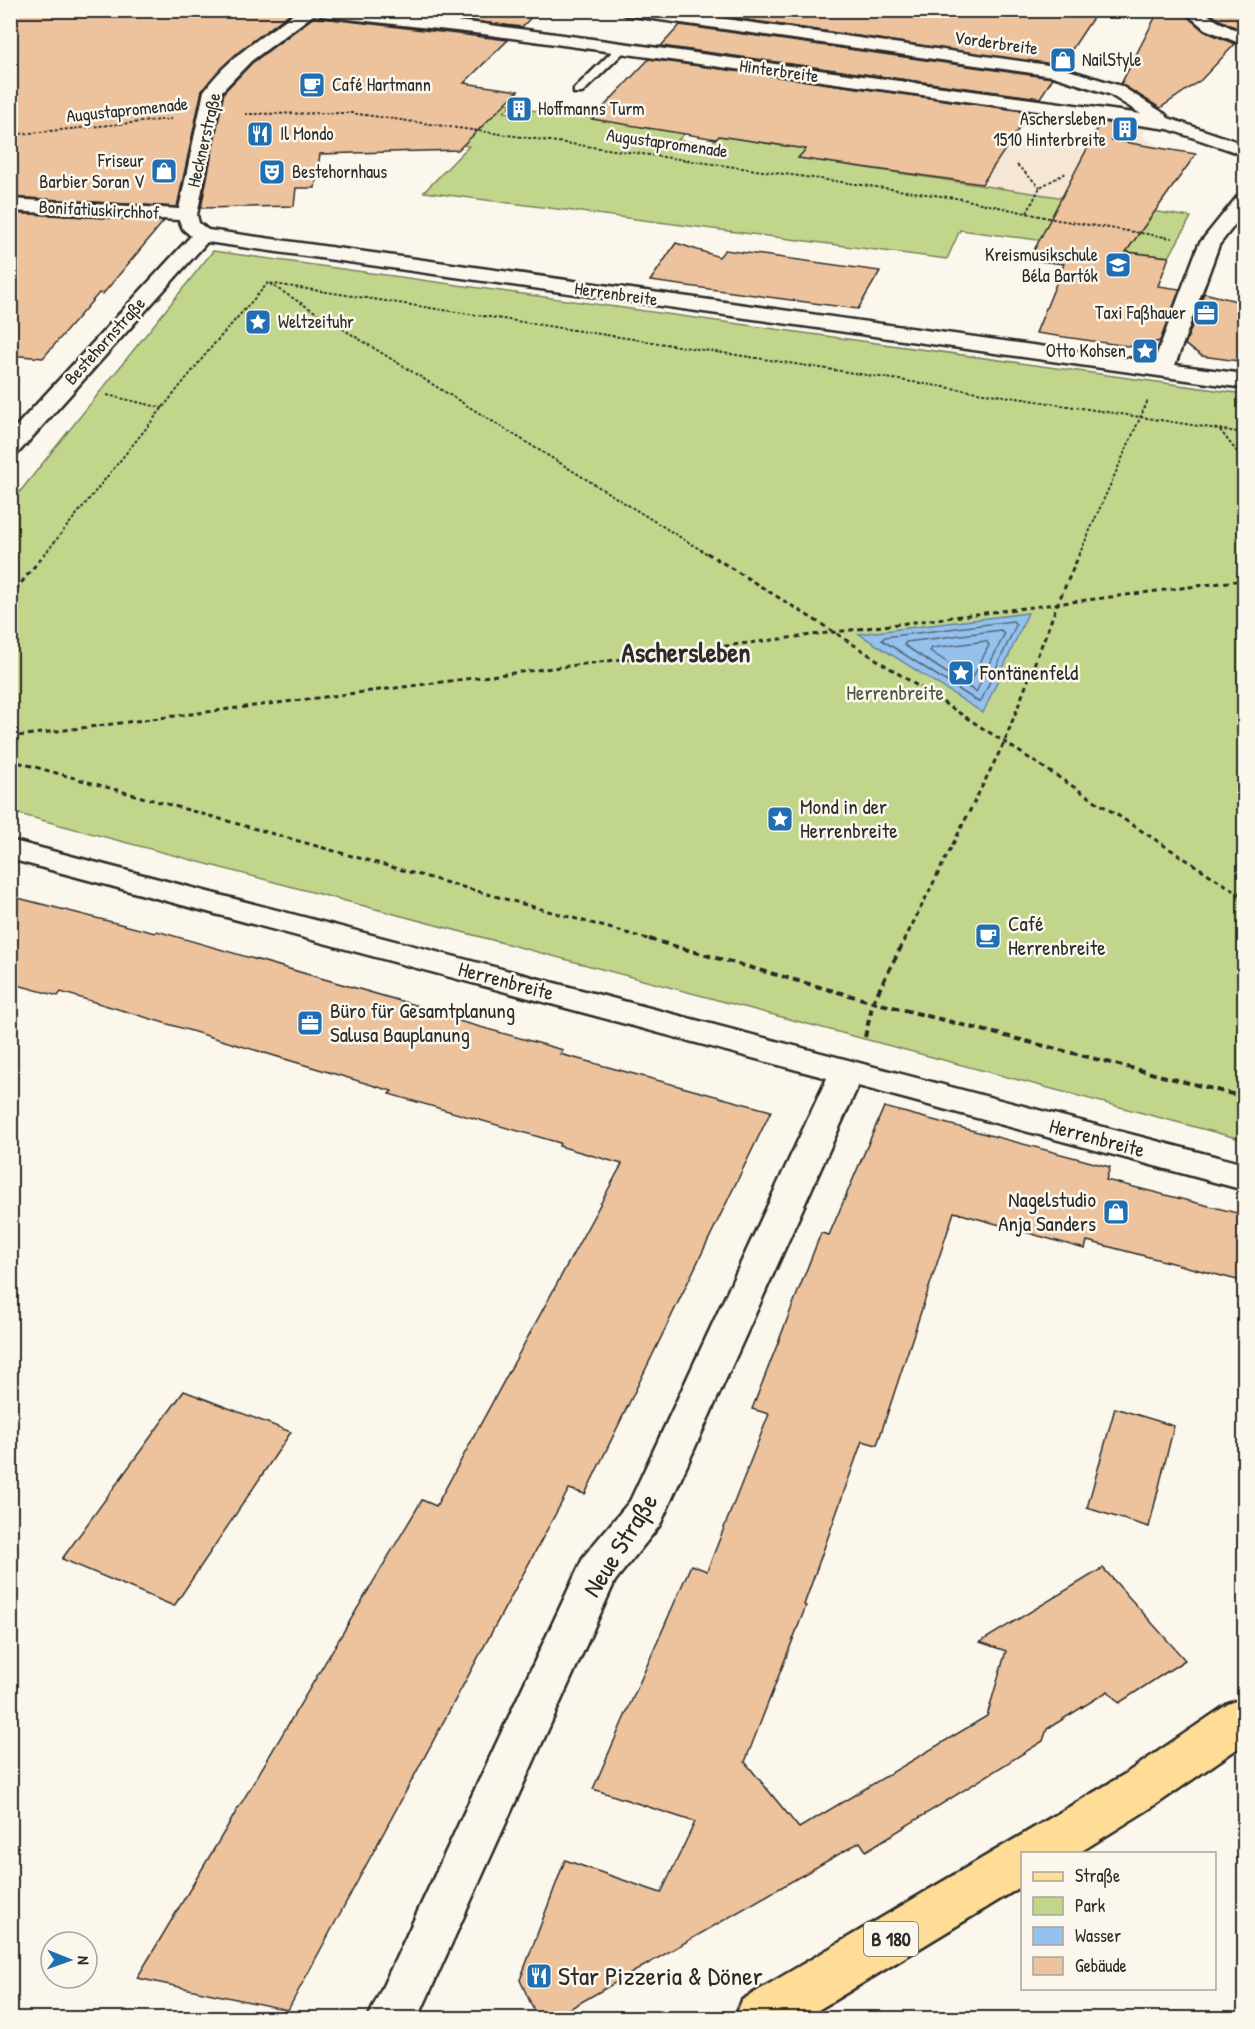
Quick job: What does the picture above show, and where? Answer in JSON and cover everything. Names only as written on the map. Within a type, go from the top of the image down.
[{"type":"main road","points":[[1036,1852],[1141,1789],[1245,1719]]},
{"type":"main road","name":"B 180","points":[[760,2019],[1021,1861]]},
{"type":"street","name":"Vorderbreite","points":[[625,10],[1054,71],[1115,90],[1171,124]]},
{"type":"street","points":[[1190,10],[1211,25],[1245,40]]},
{"type":"street","name":"Hinterbreite","points":[[309,11],[483,29],[1171,124],[1245,150]]},
{"type":"street","name":"Hecknerstraße","points":[[202,235],[190,225],[187,215],[213,91],[222,77],[309,11]]},
{"type":"street","points":[[483,29],[500,16]]},
{"type":"street","points":[[1162,369],[1209,244],[1245,201]]},
{"type":"street","name":"Bonifatiuskirchhof","points":[[10,205],[187,215]]},
{"type":"street","name":"Herrenbreite","points":[[202,235],[1245,381]]},
{"type":"street","name":"Bestehornstraße","points":[[10,448],[202,235]]},
{"type":"street","name":"Herrenbreite","points":[[10,849],[1245,1177]]},
{"type":"street","name":"Neue Straße","points":[[393,2019],[598,1569],[645,1513],[847,1072]]},
{"type":"lane","points":[[578,91],[621,49]]},
{"type":"path","name":"Augustapromenade","points":[[10,135],[209,115],[351,113],[962,199],[1027,213],[1209,244]]},
{"type":"path","points":[[1017,165],[1040,187]]},
{"type":"path","points":[[1027,213],[1040,187],[1066,173]]},
{"type":"path","points":[[241,242],[242,255],[268,283],[834,632],[1245,897]]},
{"type":"path","points":[[10,597],[214,344],[268,283]]},
{"type":"path","points":[[268,283],[1245,433]]},
{"type":"path","points":[[847,1072],[864,1041],[873,1002],[1004,742],[1057,605],[1162,369]]},
{"type":"path","points":[[60,391],[98,393],[163,408]]},
{"type":"path","points":[[1220,429],[1245,461]]},
{"type":"path","points":[[10,737],[1245,580]]},
{"type":"path","points":[[10,760],[873,1002],[1245,1097]]},
{"type":"shaded area","points":[[837,112],[1081,150],[1100,121],[1146,128],[1142,136],[1161,148],[1196,154],[1160,207],[1092,203],[798,158]]},
{"type":"green space","points":[[452,95],[512,104],[504,112],[525,115],[530,110],[622,122],[650,129],[653,126],[687,131],[678,140],[709,145],[719,136],[806,149],[799,158],[1191,217],[1169,257],[960,230],[947,259],[424,192],[469,146],[416,139]]},
{"type":"green space","name":"Herrenbreite","points":[[213,251],[1244,394],[1244,1140],[11,812],[10,504]]},
{"type":"water","name":"Fontänenfeld","points":[[1028,613],[983,713],[859,634]]},
{"type":"building","points":[[10,10],[294,10],[235,55],[202,90],[177,207],[10,197]]},
{"type":"building","points":[[383,10],[538,10],[522,27]]},
{"type":"building","points":[[694,10],[1098,10],[1061,66],[693,12]]},
{"type":"building","points":[[1159,10],[1180,10],[1204,31],[1235,44],[1201,80],[1160,108],[1121,84]]},
{"type":"building","points":[[1206,10],[1245,10],[1245,32],[1218,19]]},
{"type":"building","points":[[314,17],[508,40],[464,83],[518,91],[458,150],[320,154],[315,188],[296,188],[294,206],[201,208],[224,92],[252,63]]},
{"type":"building","points":[[680,25],[1053,78],[1040,98],[661,46]]},
{"type":"building","points":[[649,59],[1030,112],[982,184],[798,158],[806,149],[719,136],[716,139],[592,119]]},
{"type":"building","points":[[1101,122],[1132,126],[1112,140],[1196,154],[1126,252],[1169,257],[1158,286],[1180,289],[1160,341],[1134,347],[1036,333],[1064,264],[1029,260]]},
{"type":"building","points":[[10,213],[164,221],[103,294],[99,293],[43,358],[10,355]]},
{"type":"building","points":[[676,243],[719,257],[725,250],[880,271],[858,309],[650,281]]},
{"type":"building","points":[[1204,293],[1245,303],[1245,362],[1202,356],[1185,345]]},
{"type":"building","points":[[10,896],[155,933],[157,931],[418,1006],[416,1009],[563,1050],[560,1054],[771,1111],[585,1494],[569,1489],[288,2010],[137,1978],[422,1500],[436,1506],[622,1164],[559,1146],[560,1143],[389,1094],[392,1091],[61,992],[58,996],[10,983]]},
{"type":"building","points":[[884,1107],[1110,1167],[1106,1180],[1245,1215],[1245,1282],[1087,1241],[1085,1249],[954,1212],[877,1445],[862,1441],[804,1605],[806,1606],[745,1762],[799,1828],[987,1716],[1006,1651],[980,1642],[1103,1568],[1185,1660],[1119,1703],[1108,1691],[1047,1729],[1043,1741],[866,1851],[860,1842],[552,2019],[538,2019],[520,1980],[565,1860],[661,1893],[695,1822],[593,1789],[691,1565],[707,1571],[769,1414],[752,1409],[821,1233],[829,1235]]},
{"type":"building","points":[[184,1391],[291,1432],[174,1606],[62,1559]]},
{"type":"building","points":[[1115,1408],[1174,1426],[1149,1527],[1087,1508]]},
{"type":"place","name":"NailStyle","points":[[1063,60]]},
{"type":"place","name":"Café Hartmann","points":[[312,85]]},
{"type":"place","name":"Hoffmanns Turm","points":[[519,109]]},
{"type":"place","name":"Aschersleben 1510 Hinterbreite","points":[[1125,129]]},
{"type":"place","name":"Il Mondo","points":[[260,134]]},
{"type":"place","name":"Friseur Barbier Soran V","points":[[164,171]]},
{"type":"place","name":"Bestehornhaus","points":[[272,172]]},
{"type":"place","name":"Kreismusikschule Béla Bartók","points":[[1118,265]]},
{"type":"place","name":"Taxi Faßhauer","points":[[1206,313]]},
{"type":"place","name":"Weltzeituhr","points":[[258,322]]},
{"type":"place","name":"Otto Kohsen","points":[[1145,351]]},
{"type":"place","name":"Fontänenfeld","points":[[961,673]]},
{"type":"place","name":"Mond in der Herrenbreite","points":[[780,819]]},
{"type":"place","name":"Café Herrenbreite","points":[[988,936]]},
{"type":"place","name":"Büro für Gesamtplanung Salusa Bauplanung","points":[[310,1023]]},
{"type":"place","name":"Nagelstudio Anja Sanders","points":[[1116,1212]]},
{"type":"place","name":"Star Pizzeria & Döner","points":[[539,1976]]},
{"type":"district","name":"Aschersleben","points":[[686,653]]}]
